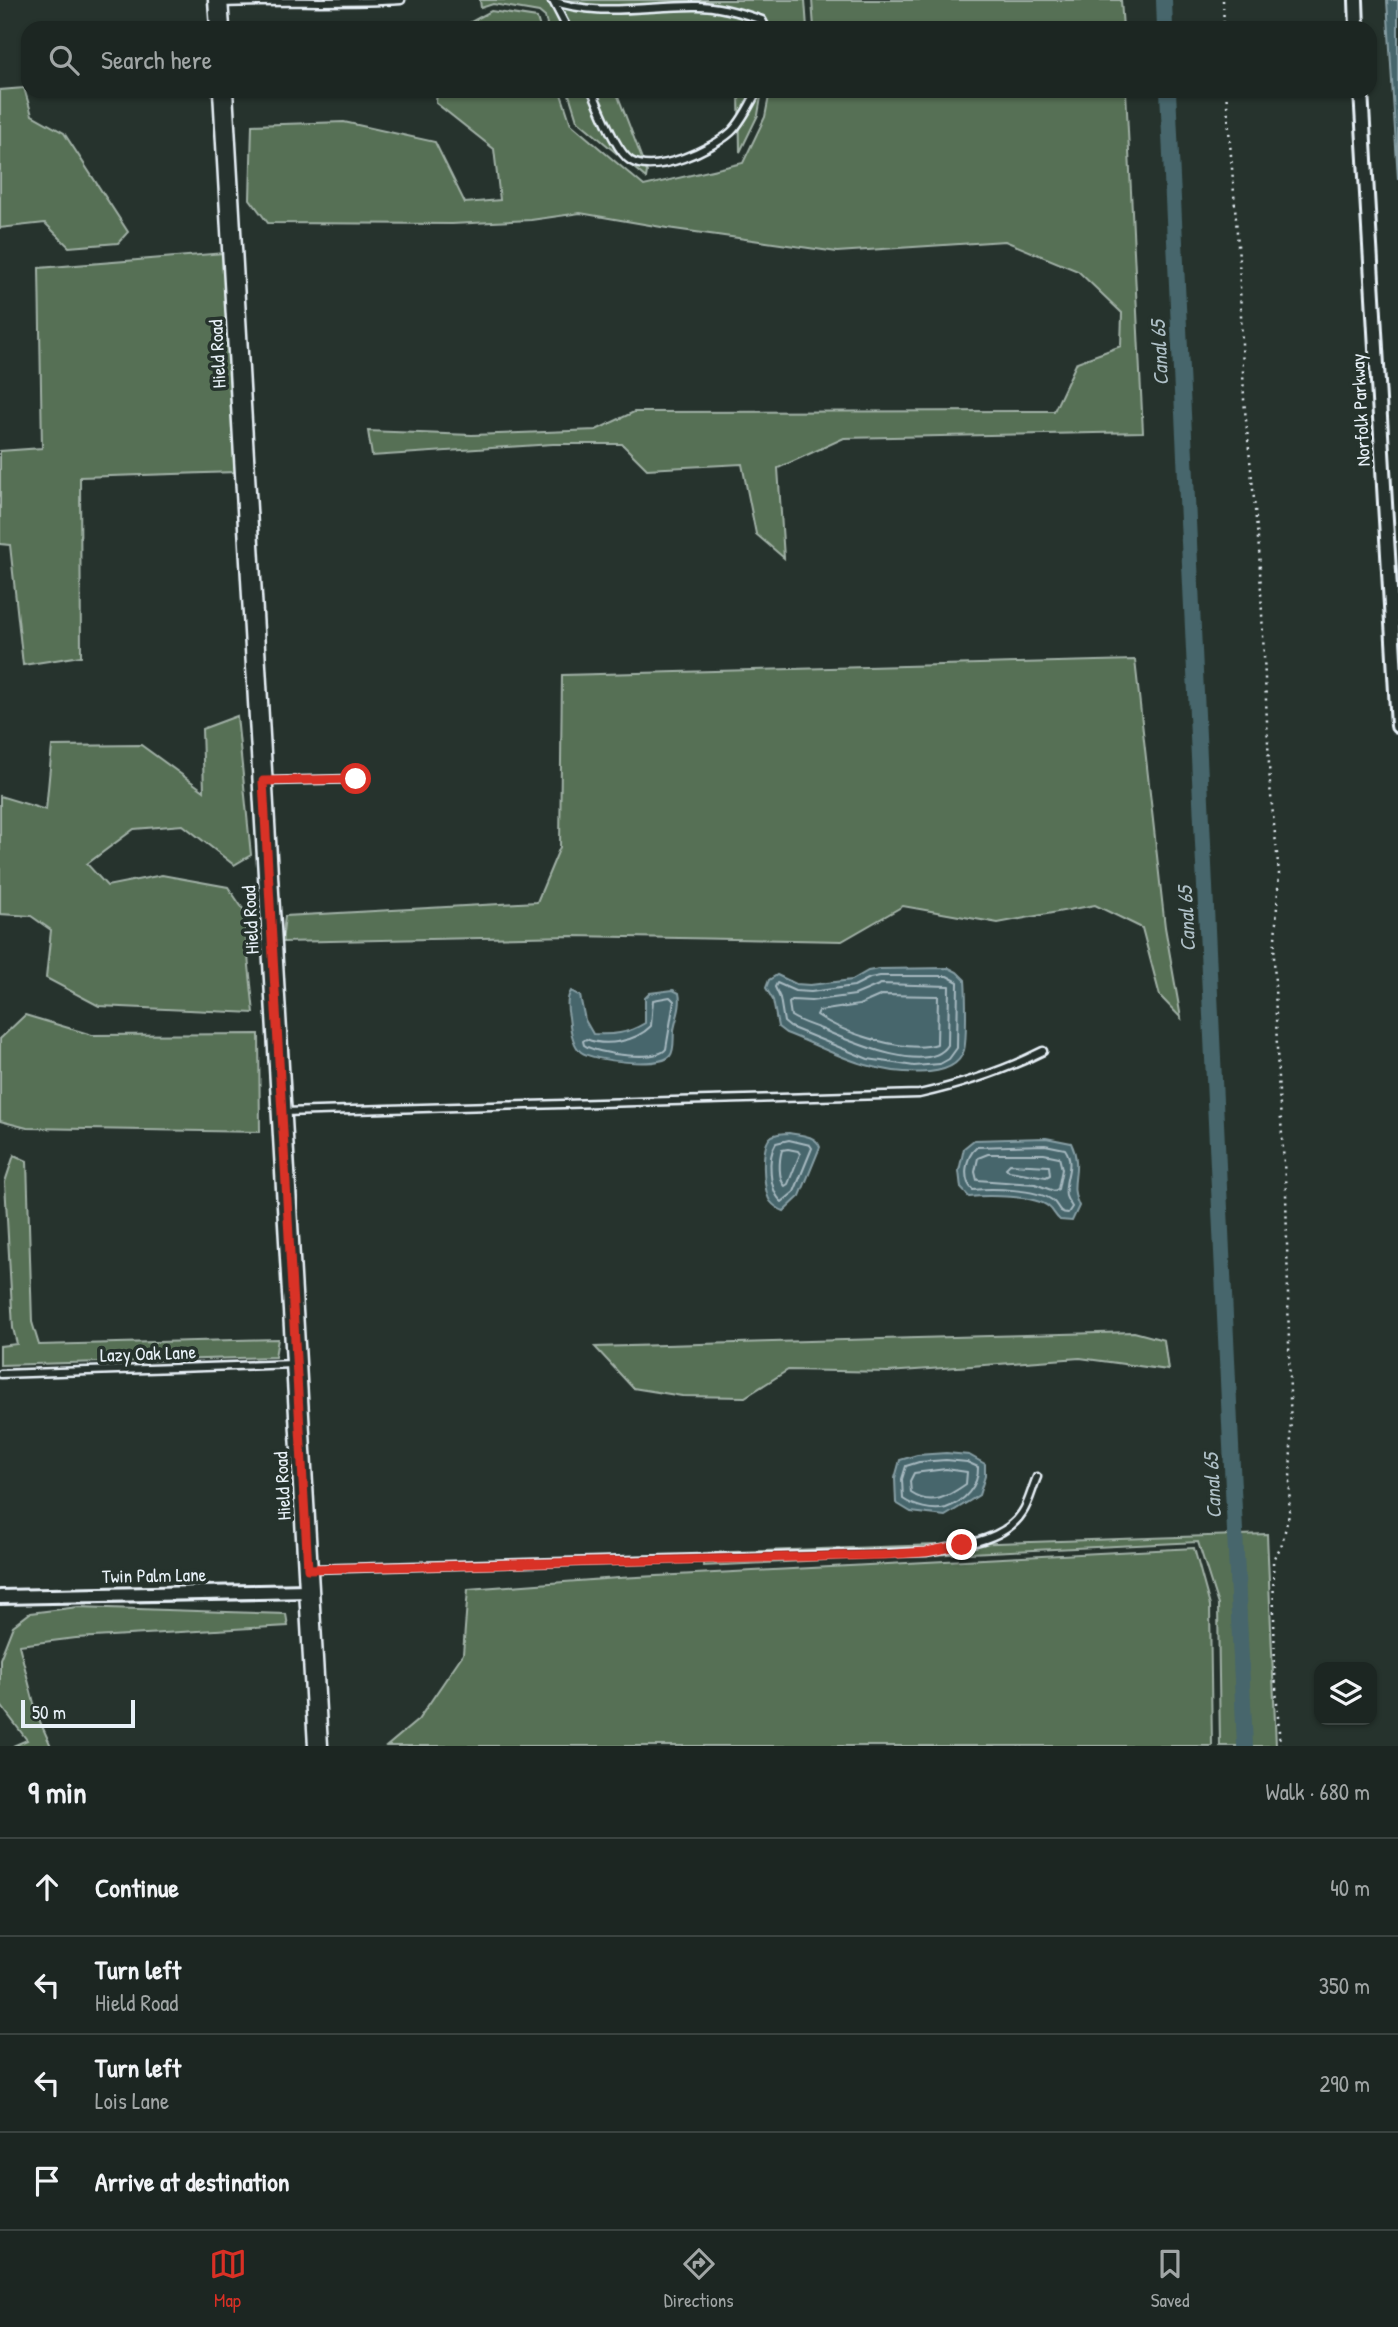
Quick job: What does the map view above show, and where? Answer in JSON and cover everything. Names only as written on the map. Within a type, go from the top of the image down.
[{"type":"street","points":[[1356,0],[1357,21]]},
{"type":"street","points":[[218,1],[219,21]]},
{"type":"street","name":"Hield Road","points":[[223,98],[318,1746]]},
{"type":"street","name":"Norfolk Parkway","points":[[1361,98],[1398,726]]},
{"type":"street","name":"Twin Palm Lane","points":[[0,1597],[309,1591]]},
{"type":"lane","points":[[218,1],[401,0]]},
{"type":"lane","points":[[552,0],[563,21]]},
{"type":"lane","points":[[552,0],[567,6],[590,8],[701,6],[762,21]]},
{"type":"lane","points":[[595,98],[621,151],[631,161],[659,165],[686,158],[732,132],[753,98]]},
{"type":"lane","points":[[263,781],[356,779]]},
{"type":"lane","points":[[282,1112],[562,1103],[786,1100],[919,1094],[1001,1071],[1043,1051]]},
{"type":"lane","name":"Lazy Oak Lane","points":[[0,1374],[296,1364]]},
{"type":"lane","points":[[308,1569],[926,1552],[962,1545],[1005,1531],[1022,1514],[1037,1477]]},
{"type":"path","points":[[1223,0],[1224,21]]},
{"type":"path","points":[[1227,98],[1239,258],[1244,400],[1259,549],[1270,786],[1279,873],[1274,956],[1278,1078],[1286,1192],[1292,1447],[1289,1515],[1281,1547],[1273,1559],[1275,1673],[1280,1746]]},
{"type":"green space","points":[[480,0],[805,0],[806,21],[546,21],[539,12],[493,4],[481,8]]},
{"type":"green space","points":[[812,0],[1121,0],[1122,21],[814,21]]},
{"type":"green space","points":[[491,11],[537,18],[538,21],[473,21]]},
{"type":"green space","points":[[21,88],[21,98],[27,98],[32,115],[64,133],[128,232],[118,243],[69,247],[45,223],[0,228],[0,90]]},
{"type":"green space","points":[[436,98],[562,98],[571,124],[644,186],[743,163],[765,117],[769,98],[1126,98],[1143,432],[844,438],[778,468],[784,558],[756,534],[742,464],[647,469],[622,444],[553,444],[372,456],[368,431],[472,435],[596,430],[634,412],[1054,411],[1077,362],[1121,346],[1122,313],[1078,271],[1005,241],[837,252],[580,213],[531,220],[452,224],[268,223],[250,199],[252,125],[344,122],[435,142],[465,203],[500,200],[494,149],[436,103]]},
{"type":"green space","points":[[570,98],[619,98],[647,172],[646,178],[577,120]]},
{"type":"green space","points":[[739,98],[761,98],[758,115],[740,152]]},
{"type":"green space","points":[[224,253],[236,472],[80,477],[81,656],[23,665],[10,545],[0,544],[0,451],[42,448],[39,268]]},
{"type":"green space","points":[[1135,660],[1165,927],[1181,1018],[1160,996],[1142,928],[1095,905],[998,923],[903,906],[842,941],[573,936],[282,942],[285,916],[537,902],[560,847],[562,675]]},
{"type":"green space","points":[[237,716],[251,855],[234,865],[183,825],[134,829],[87,864],[107,886],[162,875],[228,887],[243,909],[254,1013],[99,1006],[46,978],[51,930],[31,916],[0,914],[0,796],[46,810],[52,746],[141,745],[204,791],[202,729]]},
{"type":"green space","points":[[25,1015],[92,1035],[259,1034],[260,1132],[27,1128],[0,1121],[0,1039]]},
{"type":"green space","points":[[14,1155],[27,1161],[32,1322],[39,1345],[278,1339],[275,1357],[0,1365],[0,1346],[17,1344],[13,1328],[5,1182]]},
{"type":"green space","points":[[1134,1332],[1164,1340],[1168,1370],[1080,1358],[888,1372],[788,1370],[745,1397],[682,1396],[633,1388],[595,1347]]},
{"type":"green space","points":[[1267,1534],[1276,1746],[1220,1746],[1218,1605],[1198,1542],[703,1566],[703,1553]]},
{"type":"green space","points":[[1194,1548],[1210,1606],[1212,1746],[387,1746],[418,1720],[463,1654],[468,1589],[618,1578]]},
{"type":"green space","points":[[78,1607],[286,1614],[288,1626],[76,1638],[19,1645],[37,1715],[51,1746],[13,1746],[27,1740],[0,1704],[0,1659],[13,1626],[30,1613]]},
{"type":"water","points":[[1387,0],[1398,0],[1398,179]]},
{"type":"water","points":[[949,968],[965,980],[965,1044],[958,1060],[935,1071],[905,1072],[866,1065],[786,1033],[778,1027],[773,1000],[766,988],[769,980],[777,975],[796,984],[810,985],[852,980],[868,971],[879,969]]},
{"type":"water","points":[[673,990],[679,993],[679,1007],[673,1051],[664,1060],[641,1062],[599,1058],[581,1052],[575,1045],[567,1007],[571,991],[580,996],[585,1020],[593,1034],[607,1034],[626,1032],[645,1023],[645,998],[650,993]]},
{"type":"water","points":[[789,1133],[811,1138],[820,1147],[800,1196],[784,1211],[770,1201],[764,1178],[764,1157],[772,1136]]},
{"type":"water","points":[[1046,1138],[1071,1143],[1075,1153],[1075,1190],[1079,1206],[1072,1221],[1060,1220],[1049,1207],[1033,1200],[998,1196],[969,1197],[961,1188],[959,1171],[964,1148],[974,1140]]},
{"type":"water","points":[[917,1455],[969,1455],[985,1464],[985,1476],[979,1495],[945,1516],[911,1512],[896,1503],[895,1478],[900,1460]]},
{"type":"waterway","name":"Canal 65","points":[[1164,0],[1165,21]]},
{"type":"waterway","name":"Canal 65","points":[[1168,98],[1245,1746]]},
{"type":"route","points":[[356,779],[263,781],[308,1569],[882,1555],[926,1552],[962,1545]]}]
